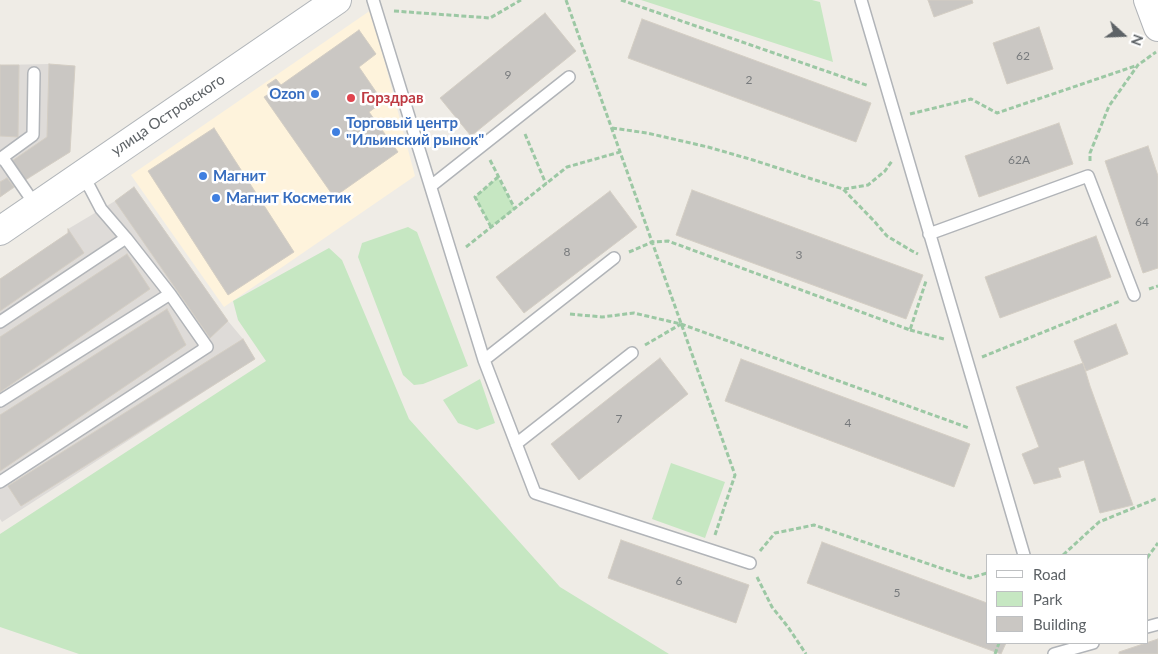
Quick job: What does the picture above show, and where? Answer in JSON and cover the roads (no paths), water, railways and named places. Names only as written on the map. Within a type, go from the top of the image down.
[{"type":"main road","name":"улица Островского","points":[[0,231],[337,0]]},
{"type":"main road","points":[[1148,0],[1158,27]]},
{"type":"lane","points":[[861,0],[929,234],[933,260],[968,363],[1024,554]]},
{"type":"lane","points":[[374,5],[484,360],[535,492],[750,563]]},
{"type":"lane","points":[[34,73],[33,135],[1,159],[36,206]]},
{"type":"lane","points":[[431,186],[569,77]]},
{"type":"lane","points":[[0,482],[205,348],[170,294],[101,209],[81,175]]},
{"type":"lane","points":[[929,234],[1088,176],[1134,295]]},
{"type":"lane","points":[[0,322],[126,238]]},
{"type":"lane","points":[[484,360],[614,258]]},
{"type":"lane","points":[[0,401],[170,294]]},
{"type":"lane","points":[[516,444],[632,353]]},
{"type":"lane","points":[[1054,654],[1089,644]]},
{"type":"place","name":"Ozon","points":[[315,94]]},
{"type":"place","name":"Горздрав","points":[[351,98]]},
{"type":"place","name":"Торговый центр \"Ильинский рынок\"","points":[[336,132]]},
{"type":"place","name":"Магнит","points":[[203,176]]},
{"type":"place","name":"Магнит Косметик","points":[[216,198]]}]
